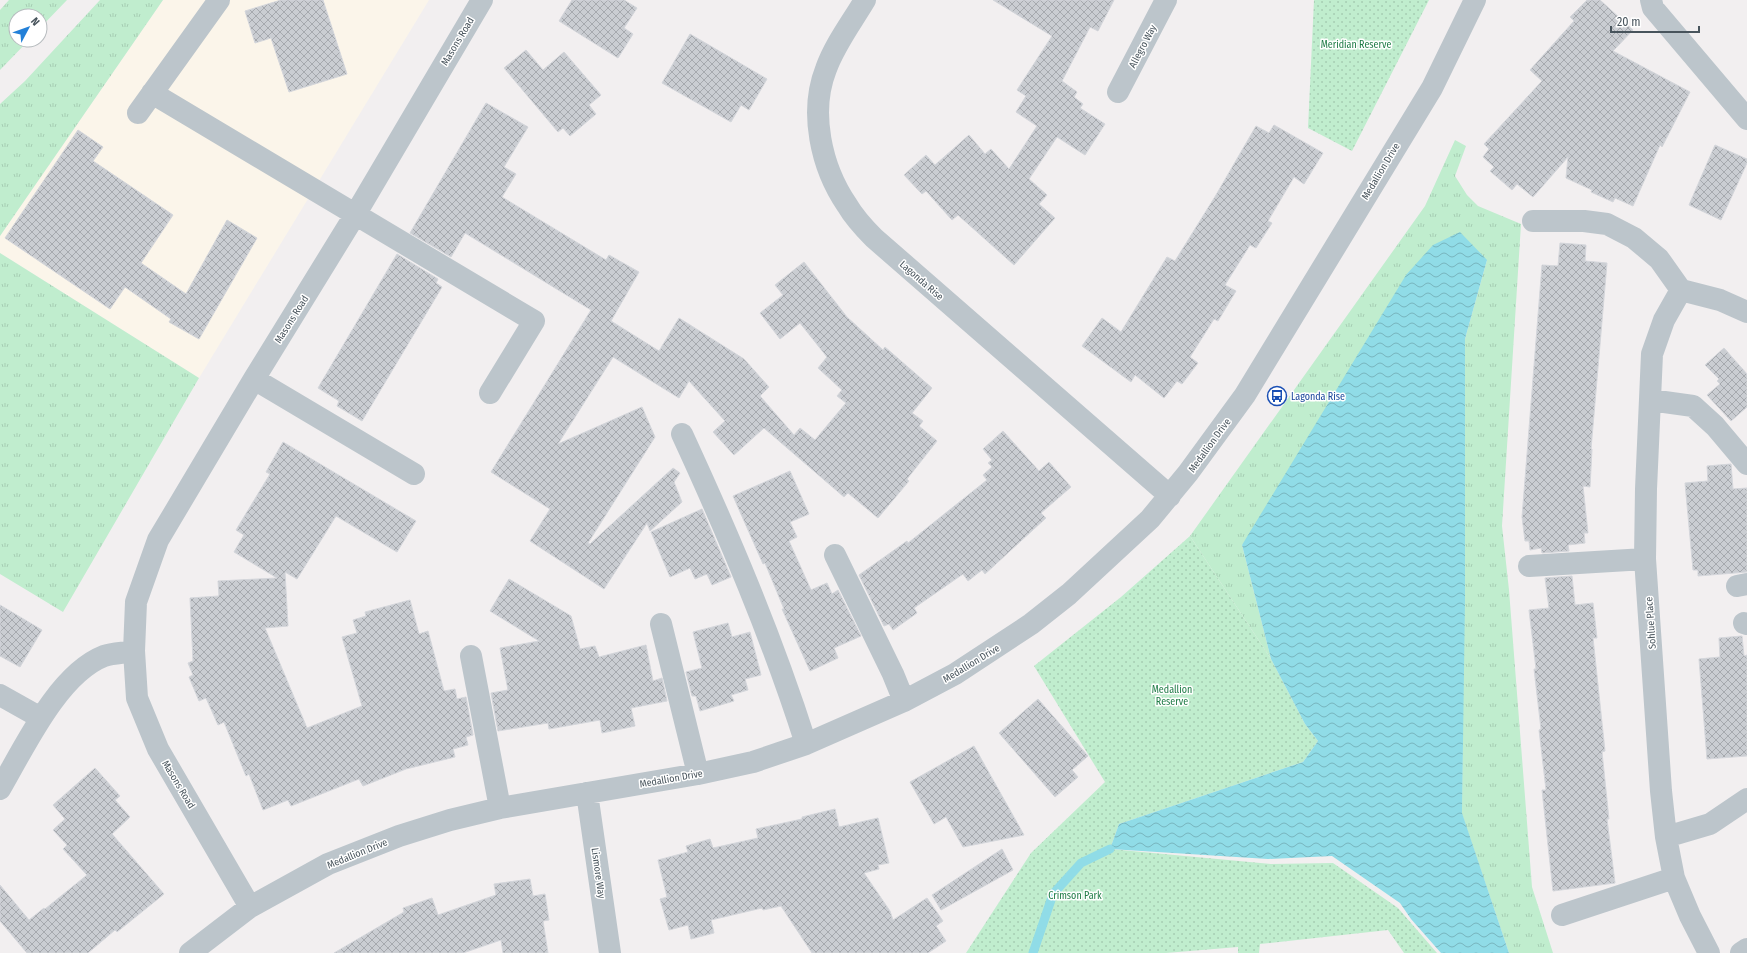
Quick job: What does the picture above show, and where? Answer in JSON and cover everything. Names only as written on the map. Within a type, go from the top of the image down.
[{"type":"street","points":[[138,113],[219,0]]},
{"type":"street","name":"Lagonda Rise","points":[[865,0],[826,68],[821,85],[819,104],[818,123],[823,149],[835,184],[846,205],[874,238],[1170,496]]},
{"type":"street","name":"Allegro Way","points":[[1118,92],[1166,0]]},
{"type":"street","name":"Medallion Drive","points":[[190,953],[250,907],[328,864],[392,838],[450,820],[500,808],[698,774],[753,762],[806,744],[904,701],[955,674],[1032,624],[1069,594],[1150,519],[1188,473],[1245,395],[1432,88],[1475,0]]},
{"type":"street","points":[[1651,0],[1653,8],[1747,119]]},
{"type":"street","name":"Masons Road","points":[[250,907],[158,750],[138,698],[134,651],[136,602],[158,540],[254,378],[355,215],[474,3]]},
{"type":"street","points":[[152,93],[534,321],[490,393]]},
{"type":"street","points":[[1533,221],[1584,221],[1607,224],[1634,238],[1659,259],[1681,290],[1720,300],[1747,312]]},
{"type":"street","name":"Sohlue Place","points":[[1681,290],[1664,320],[1652,354],[1646,489],[1645,559],[1661,791],[1666,837],[1674,878],[1690,916],[1709,953]]},
{"type":"street","points":[[254,378],[414,474]]},
{"type":"street","points":[[1650,400],[1692,406],[1715,426],[1747,464]]},
{"type":"street","points":[[682,434],[751,589],[776,655],[806,744]]},
{"type":"street","points":[[835,555],[893,674],[904,701]]},
{"type":"street","points":[[1529,566],[1645,559]]},
{"type":"street","points":[[661,624],[698,774]]},
{"type":"street","points":[[0,789],[41,718],[74,674],[104,656],[134,651]]},
{"type":"street","points":[[471,656],[500,808]]},
{"type":"street","points":[[0,695],[41,718]]},
{"type":"street","name":"Lismore Way","points":[[587,793],[610,953]]},
{"type":"street","points":[[1666,837],[1710,824],[1747,799]]},
{"type":"street","points":[[1562,915],[1674,878]]},
{"type":"street","points":[[1741,953],[1747,949]]},
{"type":"shaded area","points":[[163,0],[429,0],[199,378],[0,253],[0,236]]},
{"type":"green space","points":[[9,0],[67,0],[48,20],[48,8],[8,8],[8,48],[21,48],[0,70],[0,10]]},
{"type":"green space","points":[[100,0],[163,0],[0,236],[0,104],[25,81]]},
{"type":"green space","name":"Meridian Reserve","points":[[1314,0],[1429,0],[1352,151],[1308,128]]},
{"type":"green space","points":[[1455,140],[1466,146],[1455,176],[1467,195],[1478,206],[1521,224],[1502,526],[1509,590],[1532,887],[1553,953],[1509,953],[1462,814],[1465,339],[1487,260],[1242,545],[1271,659],[1190,536],[1425,206]]},
{"type":"green space","points":[[0,253],[199,378],[63,612],[0,574]]},
{"type":"green space","points":[[1190,536],[1271,659],[1305,724],[1318,741],[1303,762],[1119,824],[1110,849],[1271,864],[1333,863],[1398,908],[1437,953],[1404,953],[1388,930],[1260,944],[1259,953],[1238,953],[1238,947],[1166,953],[966,953],[1031,853],[1105,782],[1034,666],[1121,597]]},
{"type":"water","points":[[1460,232],[1487,260],[1465,339],[1465,601],[1462,813],[1509,953],[1441,953],[1411,919],[1400,903],[1332,856],[1268,859],[1110,849],[1119,824],[1303,762],[1318,741],[1305,724],[1271,659],[1242,545],[1406,275],[1433,245]]},
{"type":"building","points":[[281,0],[323,0],[347,74],[289,92],[271,38],[255,43],[245,11]]},
{"type":"building","points":[[572,0],[624,0],[637,8],[624,28],[633,34],[618,58],[559,21]]},
{"type":"building","points":[[993,0],[1114,0],[1098,31],[1090,27],[1062,81],[1077,92],[1074,97],[1083,104],[1080,108],[1105,124],[1085,155],[1057,137],[1029,179],[1047,195],[1039,204],[1055,218],[1014,265],[958,215],[952,220],[926,191],[922,194],[904,175],[926,155],[935,165],[969,135],[985,154],[991,149],[1009,169],[1037,126],[1016,112],[1026,96],[1017,90],[1052,36]]},
{"type":"building","points":[[1587,0],[1600,0],[1633,30],[1613,51],[1690,92],[1662,147],[1660,145],[1633,206],[1615,198],[1613,202],[1566,178],[1568,157],[1533,197],[1517,184],[1512,190],[1490,171],[1494,167],[1483,157],[1489,149],[1484,144],[1542,81],[1530,70],[1574,21],[1570,17]]},
{"type":"building","points":[[690,34],[767,79],[749,110],[741,105],[731,122],[662,83]]},
{"type":"building","points":[[526,50],[543,70],[564,52],[601,95],[589,105],[596,114],[570,136],[563,128],[558,132],[504,68]]},
{"type":"building","points":[[486,103],[528,127],[504,167],[516,174],[502,197],[606,260],[609,255],[639,272],[611,321],[659,351],[679,318],[744,359],[769,387],[760,396],[794,435],[800,428],[815,440],[846,403],[837,396],[842,390],[818,368],[827,357],[800,323],[780,339],[760,313],[783,295],[775,285],[804,262],[847,317],[883,350],[885,347],[932,388],[912,413],[923,421],[919,426],[937,441],[907,479],[909,481],[878,518],[848,493],[844,497],[764,428],[734,455],[713,432],[725,421],[689,381],[679,398],[613,357],[558,444],[642,407],[655,437],[588,543],[590,544],[673,468],[680,473],[674,482],[682,502],[650,531],[647,523],[604,589],[530,541],[550,509],[491,472],[591,310],[465,233],[451,257],[410,233]]},
{"type":"building","points":[[1274,125],[1323,153],[1304,184],[1294,177],[1268,221],[1272,223],[1256,248],[1250,245],[1225,285],[1236,291],[1218,321],[1214,319],[1190,357],[1198,363],[1182,384],[1177,381],[1164,398],[1135,375],[1131,382],[1082,346],[1102,318],[1121,332],[1167,257],[1175,261],[1216,195],[1256,126],[1269,133]]},
{"type":"building","points":[[78,130],[103,147],[93,161],[173,215],[141,263],[186,294],[227,220],[257,238],[199,339],[169,322],[171,319],[125,287],[110,309],[5,238]]},
{"type":"building","points":[[1715,145],[1747,159],[1747,163],[1721,220],[1689,205]]},
{"type":"building","points":[[1560,243],[1586,245],[1585,261],[1607,263],[1591,449],[1590,487],[1583,486],[1588,533],[1584,533],[1585,543],[1568,545],[1569,551],[1542,553],[1541,548],[1530,550],[1529,541],[1525,541],[1522,517],[1542,265],[1558,266]]},
{"type":"building","points":[[397,254],[438,279],[436,283],[442,287],[362,421],[337,406],[339,401],[318,388]]},
{"type":"building","points":[[1724,348],[1747,374],[1747,407],[1731,421],[1707,395],[1720,384],[1717,381],[1719,379],[1705,365]]},
{"type":"building","points":[[1003,431],[1039,471],[1049,462],[1071,487],[1041,513],[1046,518],[985,574],[982,570],[968,581],[963,574],[914,608],[917,613],[893,630],[889,624],[884,626],[859,575],[907,541],[908,543],[987,480],[983,475],[992,467],[988,463],[992,460],[983,449]]},
{"type":"building","points":[[283,442],[416,521],[397,552],[336,516],[297,579],[285,572],[288,626],[265,628],[307,728],[362,706],[342,637],[357,633],[353,620],[366,616],[365,612],[410,600],[419,634],[428,631],[444,691],[455,689],[457,699],[466,697],[473,735],[466,737],[468,745],[453,749],[455,757],[406,769],[363,786],[359,779],[291,806],[288,800],[263,810],[249,774],[246,776],[224,722],[218,725],[206,698],[199,701],[189,677],[193,675],[188,663],[193,661],[190,598],[219,596],[218,581],[277,578],[234,552],[244,535],[236,530],[270,474],[266,472]]},
{"type":"building","points":[[1731,464],[1733,489],[1747,488],[1747,572],[1698,576],[1698,570],[1693,570],[1685,483],[1708,481],[1707,466]]},
{"type":"building","points":[[790,471],[809,514],[790,522],[797,537],[789,541],[811,590],[827,583],[832,594],[838,590],[861,636],[834,648],[838,658],[810,671],[782,609],[784,609],[765,563],[763,564],[733,496]]},
{"type":"building","points":[[702,509],[731,577],[712,585],[707,574],[695,579],[690,568],[670,577],[651,532]]},
{"type":"building","points":[[1572,576],[1575,605],[1593,603],[1597,638],[1593,638],[1605,751],[1602,752],[1609,819],[1607,819],[1615,883],[1553,891],[1542,790],[1546,790],[1539,730],[1541,729],[1534,669],[1536,669],[1529,610],[1549,608],[1545,578]]},
{"type":"building","points":[[509,579],[571,616],[580,649],[595,646],[599,657],[646,645],[653,681],[662,678],[667,701],[631,708],[635,726],[602,733],[600,720],[549,729],[548,723],[498,731],[491,693],[508,690],[500,648],[539,641],[490,611]]},
{"type":"building","points":[[0,605],[42,630],[20,667],[0,656]]},
{"type":"building","points":[[728,623],[732,637],[750,632],[761,675],[745,679],[748,690],[731,695],[734,701],[700,711],[696,696],[692,696],[686,672],[702,668],[693,632]]},
{"type":"building","points":[[1742,636],[1744,656],[1747,655],[1747,756],[1707,759],[1699,659],[1720,657],[1719,638]]},
{"type":"building","points":[[1038,699],[1088,756],[1072,770],[1078,777],[1055,797],[999,733]]},
{"type":"building","points":[[974,746],[1024,835],[963,847],[946,817],[934,824],[910,782]]},
{"type":"building","points":[[95,768],[120,796],[115,800],[130,817],[112,834],[164,894],[117,932],[115,930],[88,953],[27,953],[0,921],[0,885],[29,920],[87,875],[63,849],[67,845],[53,830],[65,819],[53,805]]},
{"type":"building","points":[[835,809],[839,827],[878,818],[889,863],[878,865],[879,869],[864,873],[890,911],[893,920],[927,898],[943,921],[936,926],[946,941],[928,953],[812,953],[781,906],[763,910],[762,908],[711,920],[714,933],[691,939],[688,925],[669,930],[660,899],[667,897],[658,860],[688,852],[686,846],[710,839],[713,848],[758,838],[756,829],[802,819],[802,817]]},
{"type":"building","points":[[1002,849],[1013,870],[941,910],[932,895]]},
{"type":"building","points":[[530,879],[533,896],[545,894],[549,920],[543,921],[548,953],[503,953],[501,940],[463,953],[334,953],[404,912],[403,908],[432,898],[438,915],[496,895],[494,884]]},
{"type":"waterway","points":[[1033,953],[1053,894],[1081,863],[1110,849]]},
{"type":"place","name":"Lagonda Rise","points":[[1277,396]]},
{"type":"park label","name":"Medallion Reserve","points":[[1172,694]]},
{"type":"park label","name":"Crimson Park","points":[[1075,895]]}]
